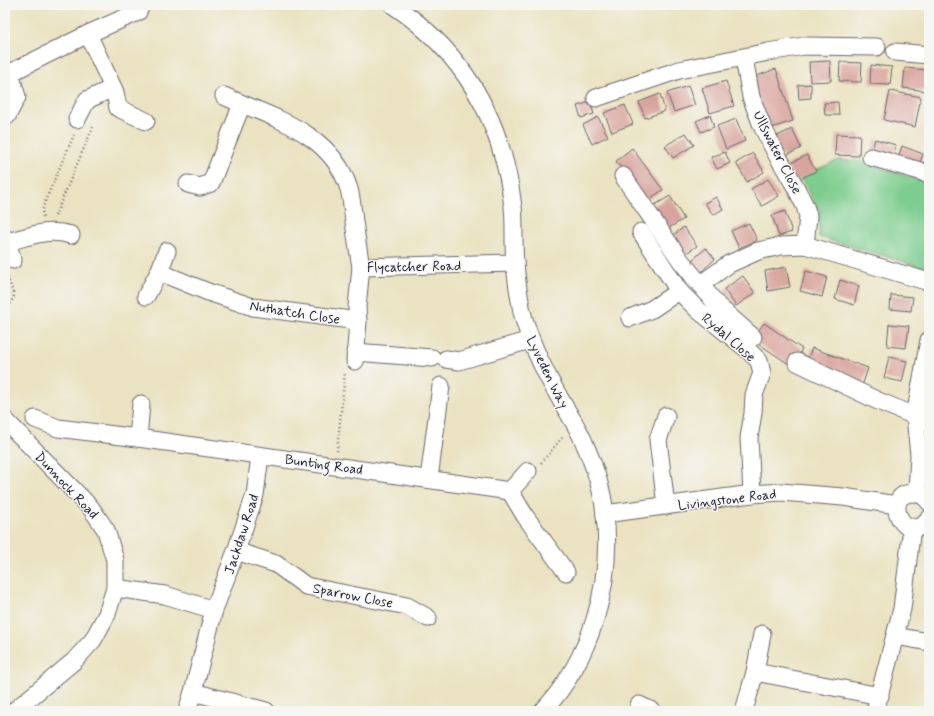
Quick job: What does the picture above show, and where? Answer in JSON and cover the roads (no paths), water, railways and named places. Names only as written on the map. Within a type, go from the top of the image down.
[{"type":"street","points":[[7,116],[17,97],[8,72],[138,12],[141,5]]},
{"type":"street","name":"Lyveden Way","points":[[393,5],[407,14],[442,45],[473,86],[489,115],[502,149],[509,179],[513,209],[515,263],[522,311],[530,340],[586,446],[600,488],[605,514],[606,556],[603,586],[593,626],[586,644],[574,667],[559,691],[543,711]]},
{"type":"street","points":[[88,34],[114,90],[118,108],[146,121]]},
{"type":"street","points":[[596,98],[680,70],[768,52],[804,46],[877,47]]},
{"type":"street","points":[[895,52],[929,56]]},
{"type":"street","name":"Ullswater Close","points":[[744,58],[751,97],[763,128],[796,186],[805,206],[808,216],[805,245]]},
{"type":"street","points":[[76,126],[87,100],[114,90]]},
{"type":"street","name":"Flycatcher Road","points":[[224,96],[293,127],[314,139],[329,152],[341,169],[349,190],[361,267],[515,263]]},
{"type":"street","points":[[188,184],[200,187],[211,183],[242,104]]},
{"type":"street","points":[[871,157],[929,175]]},
{"type":"street","points":[[623,176],[681,261],[718,306],[753,337]]},
{"type":"street","points":[[13,260],[6,240],[61,229]]},
{"type":"street","name":"Rydal Close","points":[[641,232],[679,291],[698,310],[759,360],[762,373],[754,395],[749,438],[752,494]]},
{"type":"street","points":[[701,284],[729,264],[758,252],[781,246],[805,245],[929,282]]},
{"type":"street","points":[[146,296],[159,272],[167,251]]},
{"type":"street","name":"Nuthatch Close","points":[[159,272],[208,292],[253,307],[358,321],[357,307],[361,267]]},
{"type":"street","points":[[630,318],[652,310],[679,291]]},
{"type":"street","points":[[358,321],[355,356],[439,358],[459,361],[530,340]]},
{"type":"street","points":[[929,340],[919,455],[923,497],[907,494],[899,500],[897,505],[897,515],[899,520],[907,526],[922,526],[929,519]]},
{"type":"street","points":[[797,362],[878,401],[922,419]]},
{"type":"street","points":[[429,480],[441,386]]},
{"type":"street","points":[[138,438],[141,404]]},
{"type":"street","points":[[666,416],[658,440],[666,506]]},
{"type":"street","name":"Bunting Road","points":[[35,419],[58,428],[510,491]]},
{"type":"street","name":"Dunnock Road","points":[[5,420],[91,508],[106,530],[115,560],[115,588],[107,614],[93,640],[74,661],[14,711]]},
{"type":"street","name":"Jackdaw Road","points":[[187,711],[214,610],[255,496],[260,456]]},
{"type":"street","points":[[528,471],[510,491],[525,516],[566,572]]},
{"type":"street","name":"Livingstone Road","points":[[605,514],[752,494],[781,492],[843,497],[897,505]]},
{"type":"street","points":[[755,672],[878,704],[902,609],[912,527]]},
{"type":"street","name":"Sparrow Close","points":[[236,552],[276,564],[306,586],[407,606],[428,618]]},
{"type":"street","points":[[115,588],[165,595],[214,610]]},
{"type":"street","points":[[744,711],[755,672],[762,634]]},
{"type":"street","points":[[895,636],[929,642]]},
{"type":"street","points":[[193,692],[263,711]]}]
